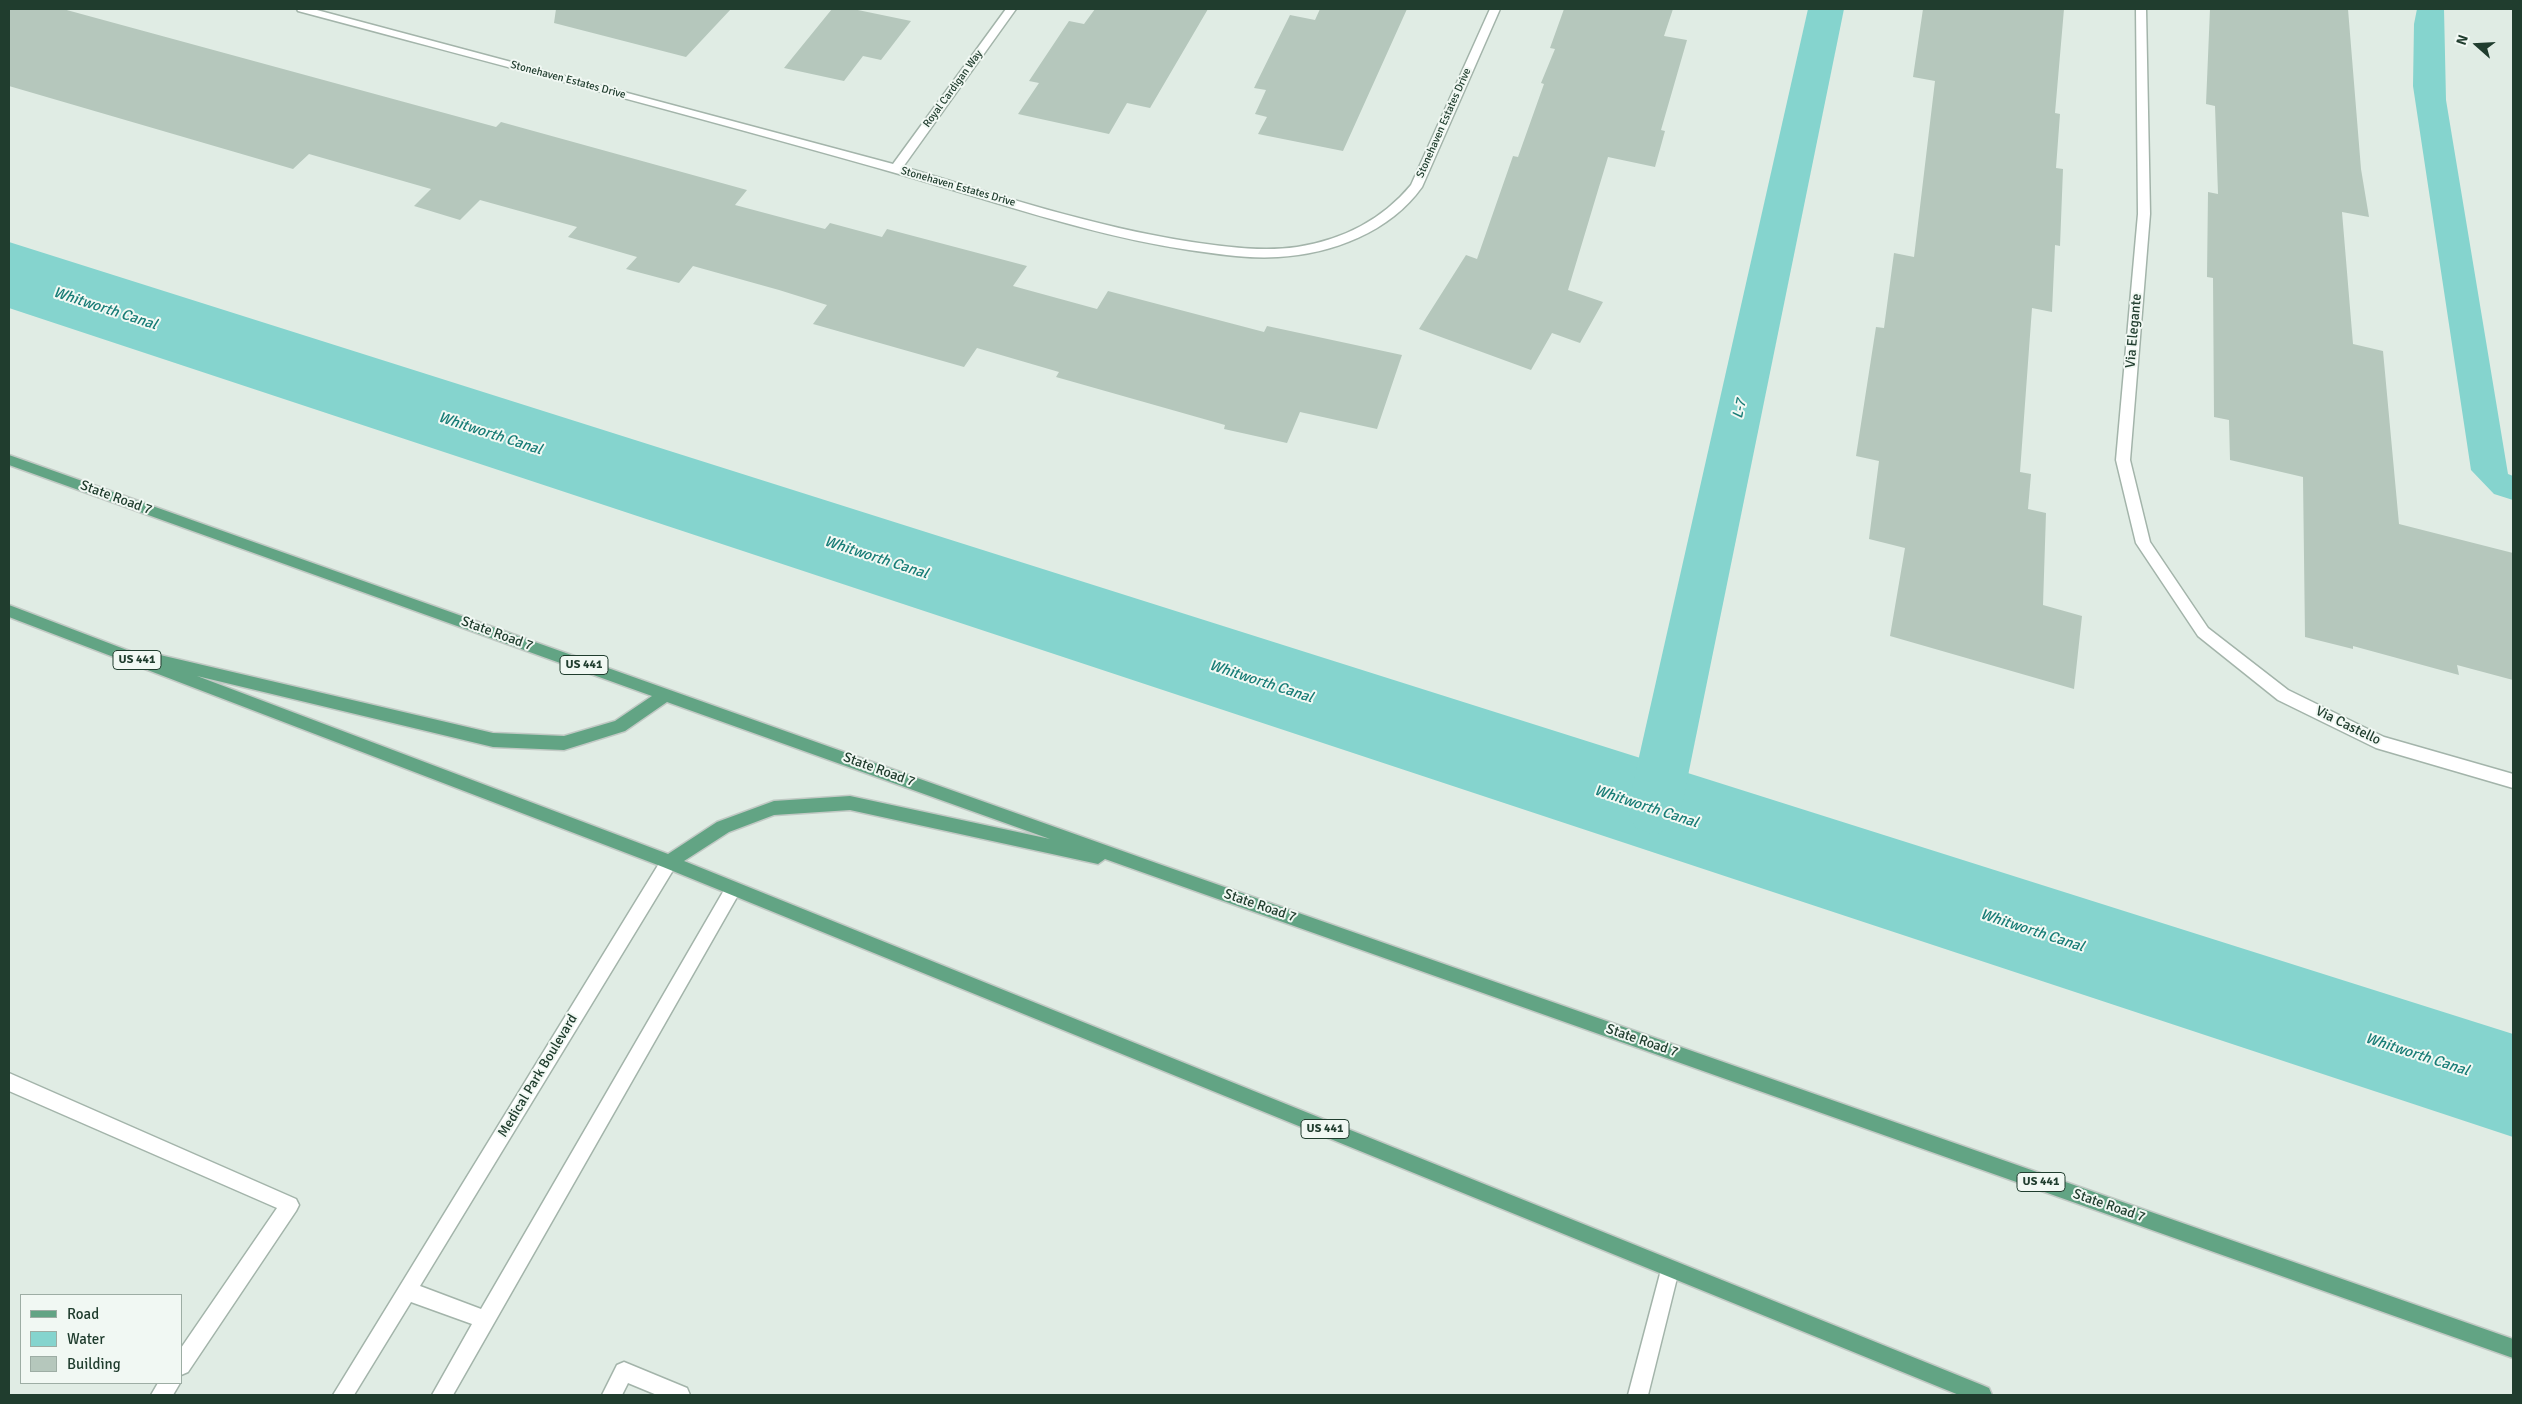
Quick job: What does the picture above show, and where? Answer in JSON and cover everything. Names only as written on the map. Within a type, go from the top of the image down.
[{"type":"main road","name":"State Road 7","points":[[9,460],[1158,871],[2513,1349]]},
{"type":"main road","name":"US 441","points":[[9,611],[668,862],[733,890],[1982,1395]]},
{"type":"main road","points":[[100,646],[493,740],[564,743],[620,726],[666,694]]},
{"type":"main road","points":[[668,862],[723,827],[774,808],[850,803],[1158,871]]},
{"type":"street","name":"Stonehaven Estates Drive","points":[[302,9],[896,169],[1072,219],[1167,243],[1261,253],[1300,250],[1338,241],[1370,227],[1390,213],[1416,187],[1495,9]]},
{"type":"street","name":"Royal Cardigan Way","points":[[896,169],[1011,9]]},
{"type":"street","name":"Via Elegante","points":[[2140,9],[2144,214],[2123,460],[2143,543],[2203,632]]},
{"type":"street","name":"Via Castello","points":[[2203,632],[2283,695],[2381,743],[2513,781]]},
{"type":"street","name":"Medical Park Boulevard","points":[[343,1395],[668,862]]},
{"type":"street","points":[[442,1395],[733,890]]},
{"type":"street","points":[[9,1082],[290,1205],[182,1364]]},
{"type":"street","points":[[1638,1395],[1670,1270]]},
{"type":"street","points":[[407,1291],[486,1320]]},
{"type":"street","points":[[612,1395],[624,1372],[680,1395]]},
{"type":"street","points":[[161,1395],[169,1384]]},
{"type":"water","points":[[2417,9],[2444,9],[2446,100],[2508,474],[2513,476],[2513,500],[2494,494],[2471,470],[2413,86],[2414,24]]},
{"type":"water","name":"Whitworth Canal","points":[[9,242],[2513,1034],[2513,1137],[9,308]]},
{"type":"building","points":[[9,9],[63,9],[496,127],[501,122],[747,190],[735,205],[825,229],[830,223],[882,237],[887,229],[1027,266],[1013,286],[1097,309],[1108,291],[1264,332],[1267,326],[1402,355],[1377,429],[1300,412],[1287,443],[1224,429],[1225,425],[1056,377],[1059,372],[977,348],[964,367],[813,324],[827,305],[779,290],[693,266],[679,283],[626,269],[637,257],[568,237],[577,227],[480,200],[460,220],[414,206],[431,189],[309,154],[293,169],[9,86]]},
{"type":"building","points":[[556,9],[731,9],[686,57],[554,23]]},
{"type":"building","points":[[832,9],[853,9],[911,21],[881,60],[863,56],[844,81],[784,68]]},
{"type":"building","points":[[1095,9],[1208,9],[1150,108],[1127,103],[1109,134],[1018,114],[1039,83],[1029,81],[1069,21],[1084,24]]},
{"type":"building","points":[[1320,9],[1407,9],[1343,151],[1258,134],[1267,117],[1255,114],[1266,90],[1254,88],[1290,15],[1315,20]]},
{"type":"building","points":[[1564,9],[1673,9],[1664,36],[1687,40],[1661,130],[1665,131],[1655,167],[1608,157],[1568,290],[1603,302],[1580,343],[1552,333],[1531,370],[1419,329],[1466,255],[1477,259],[1513,156],[1518,157],[1544,84],[1541,83],[1555,49],[1550,48]]},
{"type":"building","points":[[1923,9],[2064,9],[2055,113],[2060,114],[2056,168],[2063,169],[2060,246],[2055,245],[2052,312],[2032,308],[2020,472],[2031,474],[2028,509],[2046,513],[2043,605],[2082,616],[2074,689],[1890,636],[1905,548],[1869,539],[1879,461],[1856,456],[1876,327],[1884,328],[1894,253],[1914,257],[1935,81],[1913,77]]},
{"type":"building","points":[[2210,9],[2348,9],[2361,169],[2369,217],[2342,212],[2353,344],[2383,351],[2399,524],[2513,553],[2513,680],[2457,665],[2459,675],[2353,646],[2353,649],[2305,637],[2303,477],[2230,460],[2229,420],[2214,417],[2213,278],[2207,277],[2208,192],[2218,194],[2215,106],[2206,104]]},
{"type":"waterway","name":"L-7","points":[[1654,810],[1826,9]]}]
